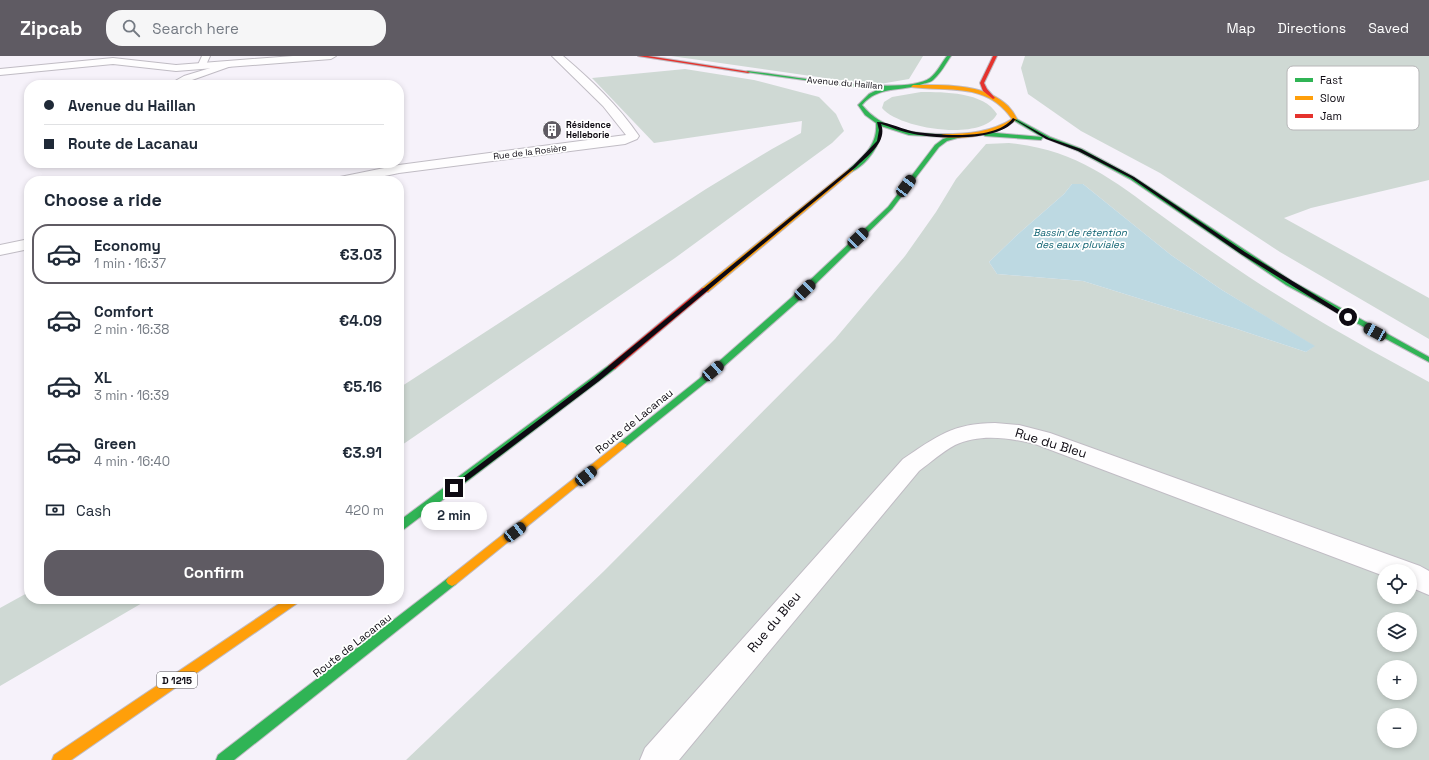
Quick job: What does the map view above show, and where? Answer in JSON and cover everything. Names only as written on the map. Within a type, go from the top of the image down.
[{"type":"main road","name":"Avenue du Haillan","points":[[640,56],[792,78],[864,86],[897,87]]},
{"type":"main road","points":[[913,86],[932,79],[949,56]]},
{"type":"main road","points":[[993,98],[985,90],[982,83],[995,56]]},
{"type":"main road","name":"Avenue du Haillan","points":[[792,78],[850,96],[860,105],[865,114],[878,122]]},
{"type":"main road","points":[[860,105],[863,99],[871,94],[897,87],[913,86],[956,88],[993,98],[1006,104],[1013,112],[1015,119],[1048,138],[1080,150],[1126,174],[1289,282],[1348,317],[1429,360]]},
{"type":"main road","points":[[984,134],[1000,130],[1010,125],[1015,119]]},
{"type":"main road","points":[[878,122],[914,133],[959,136],[984,134],[1048,138]]},
{"type":"main road","points":[[404,524],[430,506],[597,379],[849,171],[879,142],[881,130],[878,122]]},
{"type":"main road","name":"Route de Lacanau","points":[[223,760],[539,513],[702,381],[794,300],[890,208],[937,146],[945,140],[959,136]]},
{"type":"main road","name":"D 1215","points":[[59,760],[288,604]]},
{"type":"street","points":[[0,72],[112,61],[160,67],[201,67],[331,56]]},
{"type":"street","name":"Rue de la Rosière","points":[[365,176],[399,169],[625,140],[633,136],[627,127],[590,87],[557,56]]},
{"type":"street","points":[[0,250],[24,245]]},
{"type":"street","name":"Rue du Bleu","points":[[657,760],[910,465],[949,439],[976,431],[1012,431],[1042,438],[1382,564]]},
{"type":"street","points":[[1417,578],[1429,584]]},
{"type":"lane","points":[[201,67],[206,56]]},
{"type":"lane","points":[[182,80],[233,64]]},
{"type":"shaded area","points":[[671,56],[923,56],[909,79],[880,84],[860,83]]},
{"type":"shaded area","points":[[1025,56],[1429,56],[1429,180],[1311,208],[1284,218],[1429,298],[1429,339],[1280,252],[1160,173],[1081,131],[1028,94],[1021,68]]},
{"type":"shaded area","points":[[685,69],[754,80],[819,97],[836,114],[844,131],[832,143],[675,258],[404,444],[404,385],[706,189],[801,133],[802,121],[654,143],[592,78]]},
{"type":"shaded area","points":[[921,92],[952,93],[973,97],[983,101],[997,114],[989,123],[976,128],[959,130],[922,127],[905,122],[891,115],[882,108],[884,102],[892,97]]},
{"type":"shaded area","points":[[1009,143],[1033,147],[1054,152],[1073,159],[1108,178],[1249,277],[1293,305],[1429,382],[1429,760],[406,760],[604,571],[835,339],[905,256],[936,212],[956,179],[986,144]],"holes":[[[1072,184],[1083,184],[1171,255],[1222,290],[1314,346],[1306,352],[1083,281],[997,274],[989,262],[1064,194]]]},
{"type":"shaded area","points":[[24,595],[24,604],[140,604],[0,686],[0,608]]},
{"type":"water","name":"Bassin de rétention des eaux pluviales","points":[[1072,184],[1083,184],[1171,255],[1222,290],[1315,346],[1306,352],[1083,281],[997,274],[989,262],[1064,194]]},
{"type":"traffic: fast","points":[[913,86],[932,79],[949,56]]},
{"type":"traffic: fast","points":[[748,72],[863,87],[897,87]]},
{"type":"traffic: fast","points":[[913,86],[877,91],[865,99],[860,105],[867,114],[886,126],[909,133],[943,136]]},
{"type":"traffic: fast","points":[[1015,119],[1048,138],[1080,150],[1132,178],[1289,283],[1429,360]]},
{"type":"traffic: fast","points":[[851,170],[867,155],[876,143],[879,130],[878,122]]},
{"type":"traffic: fast","points":[[985,134],[1041,138]]},
{"type":"traffic: fast","points":[[622,445],[702,381],[794,300],[890,208],[937,146],[945,140],[959,136]]},
{"type":"traffic: fast","points":[[404,523],[612,367]]},
{"type":"traffic: fast","points":[[223,760],[452,581]]},
{"type":"traffic: slow","points":[[913,86],[955,87],[984,94],[997,100],[1007,108],[1015,119],[998,128],[980,134],[943,136]]},
{"type":"traffic: slow","points":[[705,290],[851,170]]},
{"type":"traffic: slow","points":[[452,581],[622,445]]},
{"type":"traffic: slow","points":[[59,760],[288,604]]},
{"type":"traffic: jam","points":[[640,56],[748,72]]},
{"type":"traffic: jam","points":[[993,98],[985,90],[982,83],[995,56]]},
{"type":"traffic: jam","points":[[612,367],[705,290]]},
{"type":"place","name":"Résidence Helleborie","points":[[552,130]]},
{"type":"route","points":[[454,488],[597,379],[716,279],[854,167],[879,142],[881,130],[878,122],[914,133],[937,136],[959,136],[984,134],[1000,130],[1010,125],[1015,119],[1023,125],[1048,138],[1080,150],[1107,163],[1170,202],[1243,253],[1348,317]]}]
